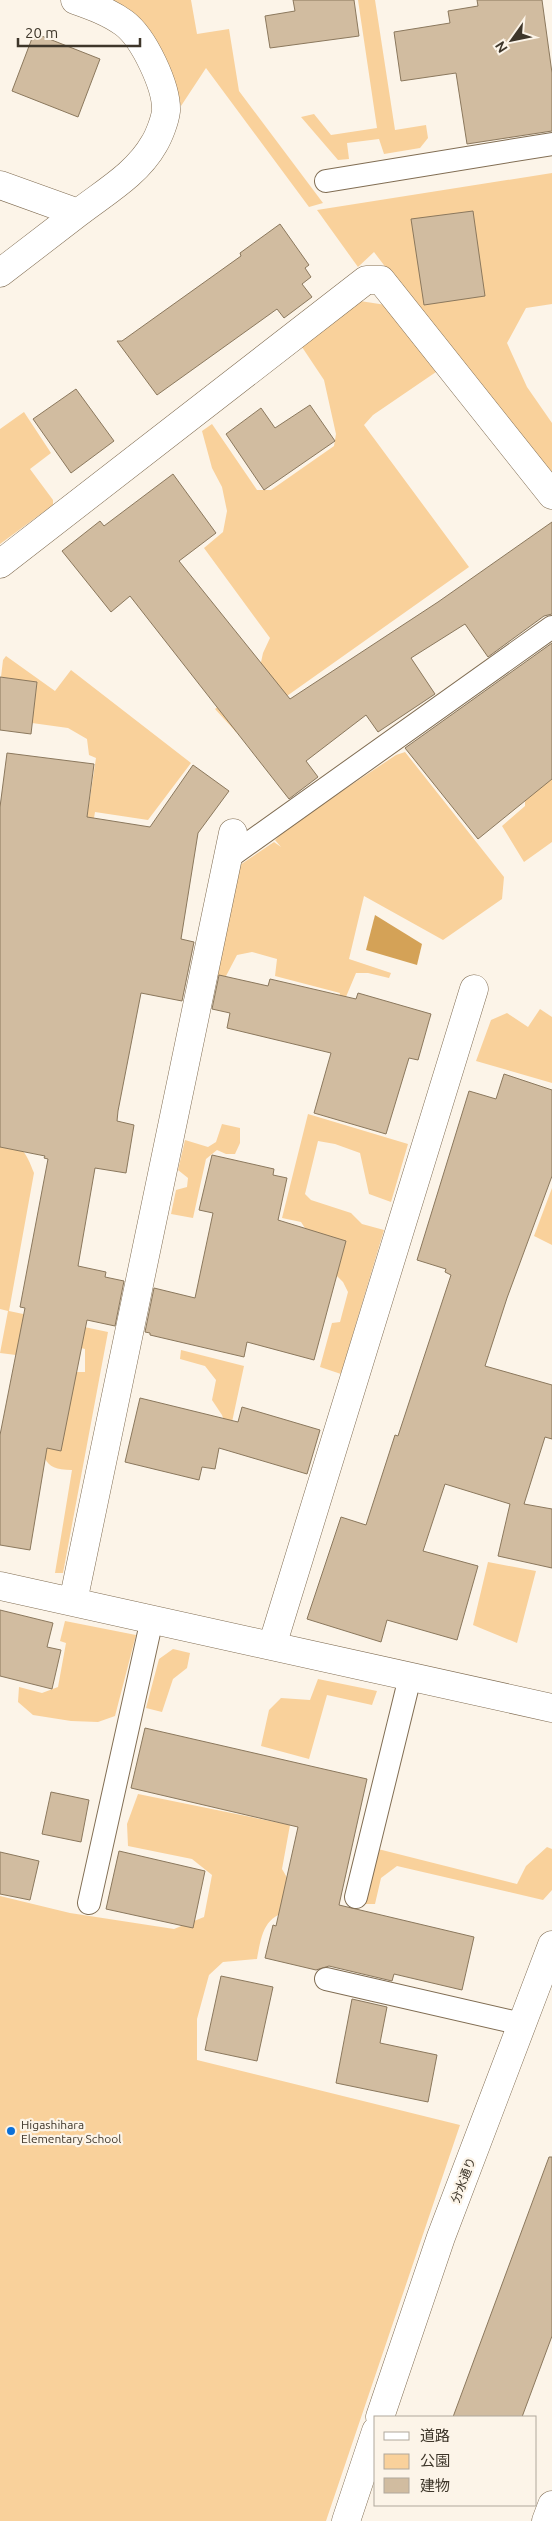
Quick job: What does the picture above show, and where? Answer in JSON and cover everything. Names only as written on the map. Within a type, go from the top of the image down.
[{"type":"street","points":[[0,273],[134,171],[155,144],[166,112],[159,80],[148,51],[125,24],[100,9],[75,0]]},
{"type":"street","points":[[0,185],[78,212]]},
{"type":"street","points":[[0,564],[366,280],[381,280],[552,495]]},
{"type":"street","points":[[73,1602],[230,846]]},
{"type":"street","points":[[272,1646],[474,989]]},
{"type":"street","points":[[0,1586],[552,1708]]},
{"type":"street","name":"分水通り","points":[[380,2416],[441,2237],[552,1945]]},
{"type":"street","points":[[346,2521],[374,2437]]},
{"type":"street","points":[[546,2521],[552,2505]]},
{"type":"lane","points":[[326,181],[552,144]]},
{"type":"lane","points":[[230,846],[552,627]]},
{"type":"lane","points":[[89,1903],[152,1620]]},
{"type":"lane","points":[[356,1897],[410,1677]]},
{"type":"lane","points":[[326,1979],[522,2024]]},
{"type":"green space","points":[[102,0],[191,0],[197,34],[229,29],[239,91],[323,203],[309,207],[206,68],[181,106],[169,65],[139,18]]},
{"type":"green space","points":[[358,0],[375,0],[395,130],[426,125],[428,138],[420,148],[384,154],[379,139],[347,143],[349,159],[338,160],[301,117],[314,114],[331,135],[377,128]]},
{"type":"green space","points":[[552,173],[552,304],[526,308],[507,343],[527,387],[552,423],[552,475],[428,323],[374,252],[358,267],[317,210]]},
{"type":"green space","points":[[360,301],[386,305],[436,372],[373,415],[364,425],[469,567],[236,732],[215,709],[246,683],[260,667],[263,653],[270,638],[204,548],[223,532],[227,511],[222,487],[212,468],[202,431],[212,424],[257,490],[271,490],[334,446],[336,434],[324,380],[302,347]]},
{"type":"green space","points":[[24,412],[51,453],[30,469],[53,500],[53,505],[0,544],[0,429]]},
{"type":"green space","points":[[6,656],[55,691],[71,670],[191,763],[148,820],[95,812],[85,873],[0,820],[0,803],[8,812],[87,817],[96,758],[89,755],[87,739],[68,728],[32,723],[37,683],[1,677],[3,660]]},
{"type":"green space","points":[[489,693],[552,779],[552,842],[524,862],[502,826],[525,806],[525,794]]},
{"type":"green space","points":[[405,752],[504,877],[502,899],[443,940],[364,896],[349,959],[391,973],[389,978],[368,973],[356,973],[340,1011],[336,1011],[340,993],[275,976],[277,959],[252,952],[237,955],[226,976],[215,976],[237,867],[274,842],[281,847],[275,840],[288,827],[396,755]]},
{"type":"green space","points":[[540,1009],[552,1017],[552,1083],[476,1061],[491,1020],[507,1013],[528,1027]]},
{"type":"green space","points":[[308,1114],[408,1144],[391,1202],[369,1194],[360,1153],[335,1144],[318,1141],[305,1194],[311,1200],[351,1213],[362,1224],[384,1230],[341,1374],[320,1367],[332,1323],[340,1322],[348,1292],[301,1222],[282,1218]],"holes":[[[317,1233],[346,1241],[341,1258]]]},
{"type":"green space","points":[[222,1124],[240,1128],[240,1143],[235,1154],[226,1154],[217,1150],[206,1159],[193,1218],[171,1214],[176,1190],[187,1187],[188,1178],[178,1170],[185,1140],[208,1147],[216,1142]]},
{"type":"green space","points":[[0,1138],[13,1143],[22,1150],[34,1173],[9,1311],[108,1332],[63,1573],[55,1573],[72,1470],[54,1467],[45,1459],[38,1427],[67,1372],[85,1372],[85,1349],[42,1338],[24,1356],[0,1353],[8,1311],[0,1309]]},
{"type":"green space","points":[[552,1188],[552,1245],[534,1236]]},
{"type":"green space","points":[[181,1350],[244,1366],[229,1436],[222,1415],[212,1400],[216,1380],[205,1366],[180,1359]]},
{"type":"green space","points":[[488,1562],[536,1571],[517,1643],[473,1625]]},
{"type":"green space","points":[[65,1621],[136,1635],[115,1716],[98,1722],[71,1721],[33,1715],[18,1702],[19,1687],[42,1693],[58,1687],[66,1643],[60,1641]]},
{"type":"green space","points":[[173,1649],[190,1653],[187,1668],[173,1679],[162,1712],[146,1708],[159,1659]]},
{"type":"green space","points":[[318,1679],[377,1691],[372,1705],[327,1695],[309,1759],[261,1746],[269,1710],[281,1698],[310,1700]]},
{"type":"green space","points":[[138,1794],[290,1825],[282,1869],[292,1886],[287,1912],[273,1918],[264,1930],[257,1959],[223,1962],[209,1975],[197,2019],[197,2060],[460,2125],[326,2521],[0,2521],[0,1896],[70,1913],[174,1929],[204,1917],[212,1875],[192,1859],[128,1846],[127,1824]]},
{"type":"green space","points":[[547,1847],[552,1849],[552,1890],[543,1900],[397,1866],[381,1878],[375,1904],[362,1904],[378,1849],[517,1884],[526,1866]]},
{"type":"shaded area","points":[[375,915],[422,944],[417,965],[366,950]]},
{"type":"building","points":[[293,0],[354,0],[359,36],[270,48],[265,16],[295,11]]},
{"type":"building","points":[[477,0],[542,0],[552,73],[552,131],[467,144],[456,73],[401,81],[394,32],[450,23],[448,11],[478,6]]},
{"type":"building","points":[[34,33],[100,59],[78,117],[12,91]]},
{"type":"building","points":[[473,211],[485,296],[424,305],[411,219]]},
{"type":"building","points":[[280,224],[309,265],[305,268],[311,277],[302,284],[312,297],[284,318],[277,309],[157,395],[117,341],[122,341],[241,256],[240,253]]},
{"type":"building","points":[[76,389],[114,441],[71,473],[33,419]]},
{"type":"building","points":[[310,405],[335,441],[264,490],[226,434],[261,408],[275,428]]},
{"type":"building","points":[[173,474],[216,533],[179,561],[290,699],[438,602],[552,522],[552,614],[544,616],[488,657],[465,624],[411,658],[435,694],[378,732],[366,715],[306,761],[318,777],[289,799],[130,596],[111,612],[62,551],[100,521],[104,526]]},
{"type":"building","points":[[552,643],[552,779],[478,839],[405,748]]},
{"type":"building","points":[[0,677],[37,682],[31,734],[0,730]]},
{"type":"building","points":[[7,753],[94,764],[87,817],[150,827],[193,765],[229,791],[198,833],[181,939],[194,942],[182,1001],[141,993],[117,1121],[134,1125],[126,1173],[95,1168],[78,1266],[106,1272],[105,1277],[124,1281],[115,1326],[87,1320],[61,1451],[47,1448],[30,1550],[0,1545],[0,1435],[25,1308],[20,1307],[48,1159],[44,1158],[45,1156],[0,1147],[0,807]]},
{"type":"building","points":[[219,975],[268,986],[270,979],[356,999],[358,993],[431,1014],[418,1060],[409,1058],[386,1134],[314,1113],[331,1053],[227,1028],[230,1013],[212,1009]]},
{"type":"building","points":[[504,1074],[552,1090],[552,1176],[507,1298],[485,1366],[552,1385],[552,1439],[545,1437],[524,1504],[552,1509],[552,1568],[498,1556],[510,1504],[445,1484],[423,1551],[478,1566],[457,1640],[387,1620],[381,1642],[307,1619],[341,1517],[366,1525],[395,1435],[398,1436],[451,1275],[445,1272],[446,1269],[417,1260],[469,1091],[496,1099]]},
{"type":"building","points":[[212,1155],[274,1169],[273,1175],[287,1178],[278,1220],[346,1241],[314,1360],[247,1342],[244,1357],[150,1335],[150,1333],[145,1332],[154,1288],[195,1298],[213,1213],[199,1210]]},
{"type":"building","points":[[140,1398],[238,1422],[242,1407],[320,1430],[307,1474],[219,1448],[215,1469],[202,1467],[199,1480],[125,1462]]},
{"type":"building","points":[[0,1610],[53,1623],[47,1647],[61,1650],[52,1689],[0,1676]]},
{"type":"building","points":[[145,1728],[367,1779],[339,1905],[474,1937],[462,1990],[394,1974],[392,1981],[329,1966],[316,1970],[265,1958],[273,1925],[276,1926],[298,1827],[131,1788]]},
{"type":"building","points":[[51,1792],[89,1800],[81,1842],[42,1834]]},
{"type":"building","points":[[119,1851],[205,1871],[193,1928],[106,1909]]},
{"type":"building","points":[[0,1852],[39,1861],[30,1900],[0,1894]]},
{"type":"building","points":[[221,1976],[273,1987],[257,2061],[205,2050]]},
{"type":"building","points":[[352,1999],[387,2007],[380,2043],[437,2055],[428,2102],[336,2083]]},
{"type":"building","points":[[549,2157],[552,2157],[552,2336],[522,2416],[453,2416]]},
{"type":"place","name":"Higashihara Elementary School","points":[[11,2131]]}]
